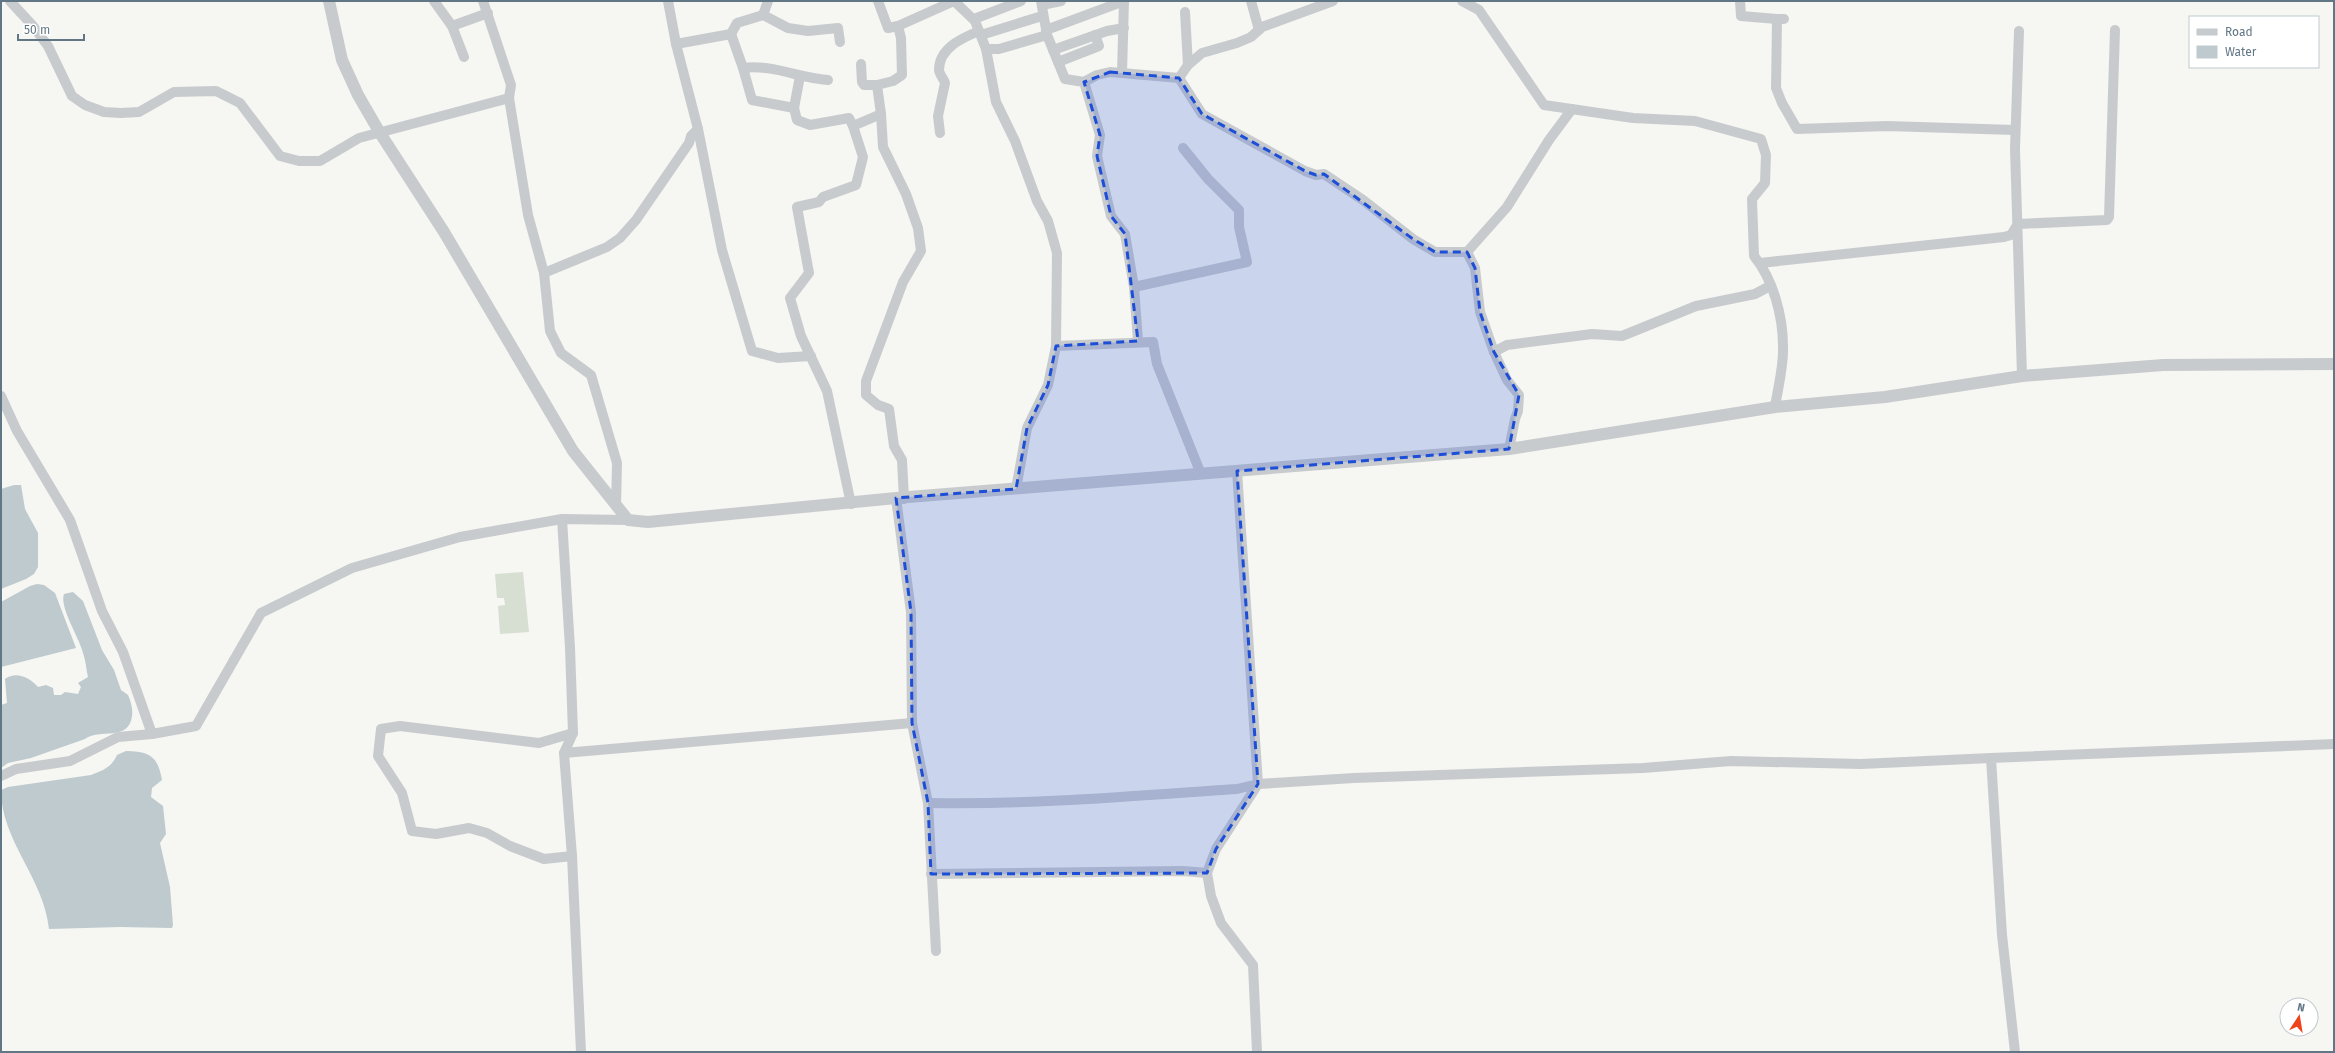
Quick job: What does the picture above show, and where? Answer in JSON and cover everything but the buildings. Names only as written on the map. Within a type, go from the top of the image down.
[{"type":"street","points":[[10,1],[33,26],[48,46],[72,96],[85,105],[104,112],[139,112],[174,92],[216,91],[240,103],[280,156],[299,161],[320,161],[359,138],[509,98]]},
{"type":"street","points":[[329,1],[342,60],[358,95],[380,133],[444,232],[573,452],[628,520]]},
{"type":"street","points":[[434,1],[452,26],[464,57]]},
{"type":"street","points":[[483,1],[488,12],[511,85],[509,98],[528,215],[544,273],[550,331],[561,353],[590,375],[600,401],[617,463],[616,506]]},
{"type":"street","points":[[668,1],[676,44],[698,129],[722,250],[752,351],[778,358],[811,356]]},
{"type":"street","points":[[763,16],[768,1]]},
{"type":"street","points":[[878,1],[888,28],[898,26],[954,1],[974,19],[986,49],[996,102],[1015,141],[1037,201],[1048,221],[1057,253],[1056,346],[1048,385],[1027,428],[1016,489]]},
{"type":"street","points":[[974,19],[1021,1]]},
{"type":"street","points":[[1061,1],[1041,3],[1046,33],[1065,78],[1084,82],[1097,75],[1110,72],[1179,78]]},
{"type":"street","points":[[986,49],[998,49],[1046,33],[1124,1],[1122,73]]},
{"type":"street","points":[[1251,1],[1259,30]]},
{"type":"street","points":[[1179,78],[1188,65],[1202,53],[1237,43],[1251,37],[1259,30],[1283,19],[1333,1]]},
{"type":"street","points":[[1462,1],[1479,10],[1544,105],[1633,118],[1695,121],[1761,139],[1766,155],[1765,183],[1752,199],[1754,256],[1760,263],[1777,301],[1784,346],[1775,407]]},
{"type":"street","points":[[1740,1],[1741,16],[1781,19],[1776,88],[1782,103],[1797,129],[1887,126],[2015,130]]},
{"type":"street","points":[[452,26],[488,12]]},
{"type":"street","points":[[1185,12],[1188,65]]},
{"type":"street","points":[[794,108],[752,100],[731,34],[737,23],[763,16],[788,28],[808,31],[838,28],[840,42]]},
{"type":"street","points":[[940,133],[938,116],[945,84],[939,72],[945,52],[952,45],[980,33],[1042,16]]},
{"type":"street","points":[[861,64],[862,82],[864,85],[877,85],[893,81],[902,75],[902,38],[898,26]]},
{"type":"street","points":[[1053,50],[1095,35],[1124,28]]},
{"type":"street","points":[[2018,224],[2104,221],[2109,217],[2115,30]]},
{"type":"street","points":[[2018,31],[2015,130],[2022,376]]},
{"type":"street","points":[[676,44],[731,34]]},
{"type":"street","points":[[1058,62],[1099,46],[1095,35]]},
{"type":"street","points":[[743,68],[764,67],[808,79],[828,80]]},
{"type":"street","points":[[800,76],[794,108],[797,120],[810,125],[849,118],[863,157],[856,185],[823,197],[820,202],[797,207],[808,273],[790,298],[801,336],[827,391],[851,504]]},
{"type":"street","points":[[1179,78],[1202,114],[1305,171],[1316,175],[1324,174],[1363,200],[1413,240],[1436,252],[1467,252],[1507,207],[1548,140],[1572,109]]},
{"type":"street","points":[[1084,82],[1100,135],[1097,156],[1111,216],[1125,234],[1134,287],[1138,341]]},
{"type":"street","points":[[877,85],[884,147],[906,194],[918,228],[921,251],[903,282],[866,381],[866,395],[878,406],[889,409],[894,446],[902,460],[900,499],[911,612],[912,723],[928,803],[936,951]]},
{"type":"street","points":[[853,126],[881,114]]},
{"type":"street","points":[[544,273],[600,251],[620,238],[636,220],[688,143],[691,136],[698,129]]},
{"type":"street","points":[[1134,287],[1247,262],[1239,227],[1239,210],[1208,179],[1184,148]]},
{"type":"street","points":[[1760,263],[2004,237],[2011,235],[2018,224]]},
{"type":"street","points":[[1467,252],[1475,268],[1480,312],[1494,352],[1508,380],[1519,395],[1518,411],[1509,449]]},
{"type":"street","points":[[1494,352],[1507,345],[1592,334],[1622,336],[1696,306],[1755,294],[1770,286]]},
{"type":"street","points":[[1056,346],[1138,341],[1153,342],[1157,364],[1201,474]]},
{"type":"street","points":[[1,776],[16,769],[70,761],[118,737],[152,734],[196,726],[261,613],[352,568],[460,537],[562,520],[628,520],[648,522],[1016,489],[1509,449],[1775,407],[1885,397],[2022,376],[2163,365],[2334,364]]},
{"type":"street","points":[[1,396],[17,431],[70,520],[102,611],[123,652],[152,734]]},
{"type":"street","points":[[1237,471],[1258,784],[1216,849],[1208,873],[1212,896],[1221,923],[1253,965],[1257,1052]]},
{"type":"street","points":[[562,520],[570,648],[573,733],[564,753],[572,856],[580,1052]]},
{"type":"street","points":[[564,753],[912,723]]},
{"type":"street","points":[[572,856],[544,859],[510,846],[487,833],[469,828],[436,834],[412,832],[402,793],[378,756],[381,729],[400,726],[539,743],[573,733]]},
{"type":"street","points":[[928,803],[983,804],[1062,801],[1237,789],[1258,784],[1354,778],[1643,768],[1731,761],[1861,764],[2334,744]]},
{"type":"street","points":[[1991,758],[2002,936],[2015,1052]]},
{"type":"street","points":[[931,874],[1167,871],[1208,873]]},
{"type":"highlighted area","points":[[1110,72],[1179,78],[1202,114],[1305,171],[1316,175],[1324,174],[1413,239],[1435,252],[1467,252],[1475,268],[1480,312],[1494,352],[1519,395],[1509,449],[1237,471],[1258,784],[1216,849],[1207,873],[931,874],[928,803],[912,723],[911,612],[896,498],[1016,489],[1027,428],[1048,385],[1056,346],[1138,341],[1125,234],[1111,216],[1097,156],[1100,135],[1084,82]]},
{"type":"shaded area","points":[[523,572],[529,632],[500,634],[498,606],[505,605],[504,598],[497,598],[495,574]]},
{"type":"water","points":[[14,485],[21,485],[25,509],[38,533],[38,567],[34,574],[26,579],[1,589],[1,489]]},
{"type":"water","points":[[37,584],[44,585],[55,593],[76,648],[1,667],[1,602],[30,586]]},
{"type":"water","points":[[73,592],[83,601],[102,650],[114,670],[121,690],[128,695],[132,711],[130,724],[120,732],[91,736],[31,758],[8,763],[1,768],[1,705],[7,703],[5,679],[14,675],[22,676],[31,680],[38,687],[46,685],[53,688],[54,695],[61,695],[65,692],[78,694],[81,687],[78,683],[88,677],[81,647],[64,607],[64,594]]},
{"type":"water","points":[[126,751],[141,752],[152,757],[160,772],[162,780],[152,788],[151,797],[163,806],[166,834],[160,843],[170,887],[172,928],[120,927],[49,929],[46,910],[32,876],[8,826],[3,809],[1,790],[8,787],[91,775],[106,768],[112,763],[117,755]]}]
